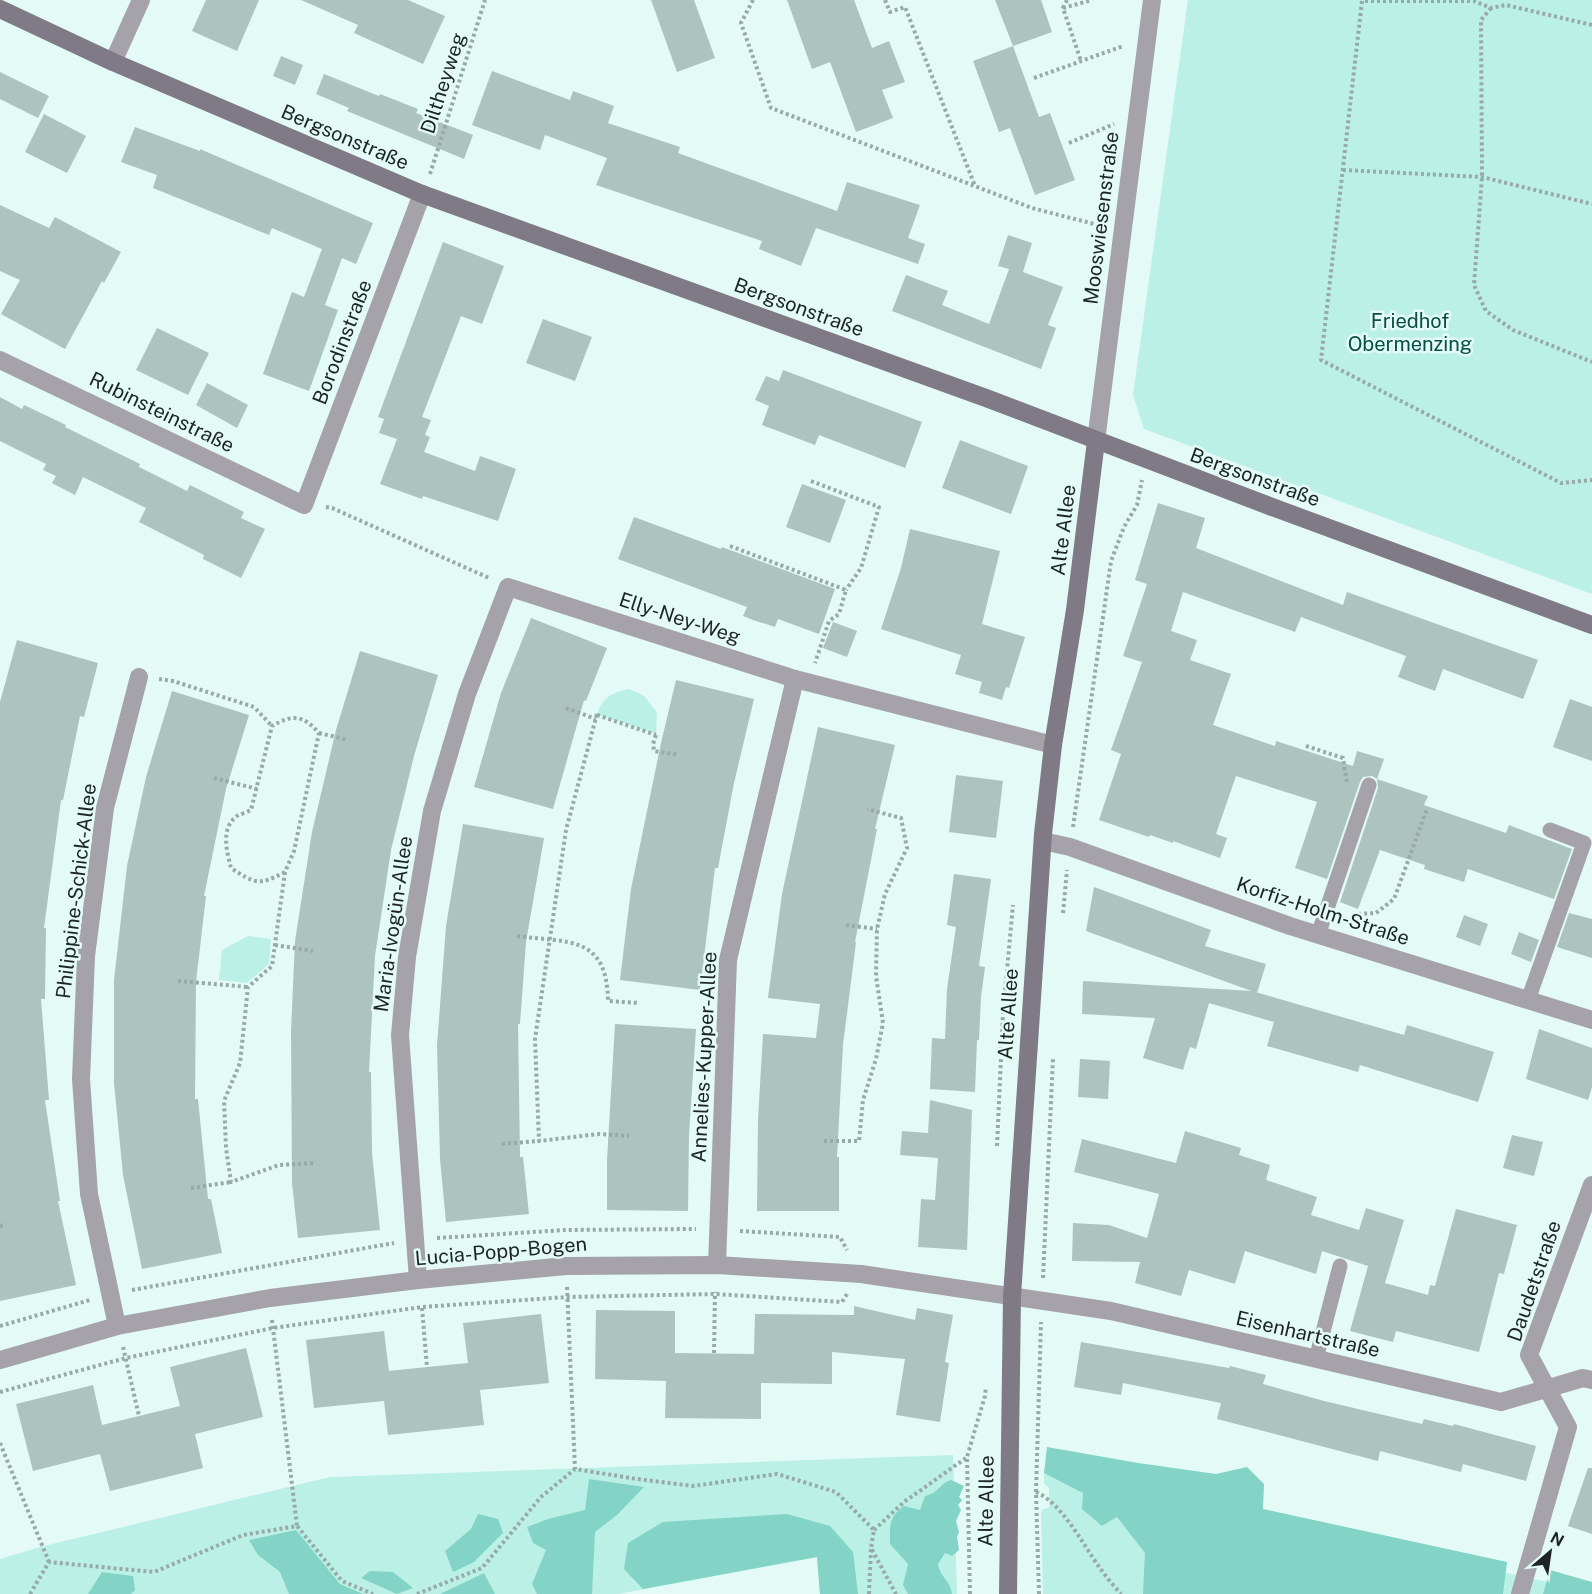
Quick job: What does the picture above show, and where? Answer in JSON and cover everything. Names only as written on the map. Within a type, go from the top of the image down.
[{"type":"street","points":[[113,62],[141,0]]},
{"type":"street","name":"Mooswiesenstraße","points":[[1096,441],[1152,0]]},
{"type":"street","name":"Bergsonstraße","points":[[0,9],[113,62],[422,194],[986,398],[1592,625]]},
{"type":"street","name":"Borodinstraße","points":[[304,505],[422,194]]},
{"type":"street","name":"Rubinsteinstraße","points":[[0,360],[304,505]]},
{"type":"street","name":"Alte Allee","points":[[1008,1594],[1012,1296],[1043,841],[1053,745],[1075,610],[1096,441]]},
{"type":"street","name":"Elly-Ney-Weg","points":[[508,587],[802,681],[1053,745]]},
{"type":"street","name":"Maria-Ivogün-Allee","points":[[418,1280],[400,1035],[407,957],[432,811],[467,694],[508,587]]},
{"type":"street","name":"Philippine-Schick-Allee","points":[[117,1326],[89,1194],[81,1079],[86,956],[105,808],[139,677]]},
{"type":"street","name":"Annelies-Kupper-Allee","points":[[717,1264],[728,960],[802,681]]},
{"type":"street","name":"Korfiz-Holm-Straße","points":[[1043,841],[1070,847],[1318,935],[1592,1020]]},
{"type":"street","name":"Daudetstraße","points":[[1520,1594],[1568,1427],[1529,1355],[1592,1185]]},
{"type":"street","name":"Lucia-Popp-Bogen","points":[[0,1360],[117,1326],[270,1298],[418,1280],[566,1266],[717,1264],[861,1274],[1012,1296]]},
{"type":"street","name":"Eisenhartstraße","points":[[1012,1296],[1111,1311],[1501,1402],[1583,1378],[1592,1380]]},
{"type":"lane","points":[[1318,935],[1369,785]]},
{"type":"lane","points":[[1528,1000],[1584,843],[1550,830]]},
{"type":"lane","points":[[1316,1359],[1340,1266]]},
{"type":"path","name":"Diltheyweg","points":[[430,174],[485,0]]},
{"type":"path","points":[[753,0],[741,23],[771,108],[1032,208],[1123,231]]},
{"type":"path","points":[[885,0],[890,12],[905,7],[975,187]]},
{"type":"path","points":[[1067,0],[1063,8],[1081,61]]},
{"type":"path","points":[[1063,8],[1092,0]]},
{"type":"path","points":[[1491,8],[1474,1],[1362,1],[1322,360],[1561,483],[1592,480]]},
{"type":"path","points":[[1592,25],[1506,4],[1491,8],[1481,20],[1482,177],[1474,285],[1486,311],[1513,330],[1592,362]]},
{"type":"path","points":[[1034,78],[1147,38]]},
{"type":"path","points":[[1069,143],[1137,115]]},
{"type":"path","points":[[1343,170],[1482,177],[1592,204]]},
{"type":"path","points":[[802,681],[829,621],[839,614],[846,590],[861,568],[879,507],[811,481]]},
{"type":"path","points":[[1063,915],[1070,847],[1112,561],[1124,527],[1137,505],[1141,482]]},
{"type":"path","points":[[304,505],[332,508],[508,587]]},
{"type":"path","points":[[730,546],[846,590]]},
{"type":"path","points":[[139,677],[173,681],[254,707],[272,726]]},
{"type":"path","points":[[566,708],[656,734],[652,744],[654,751],[679,754]]},
{"type":"path","points":[[539,1141],[535,1039],[566,830],[596,716]]},
{"type":"path","points":[[285,872],[266,882],[251,881],[231,868],[226,846],[227,831],[236,817],[251,810],[272,726],[285,718],[299,717],[311,724],[319,733],[348,740]]},
{"type":"path","points":[[231,1182],[226,1149],[224,1101],[240,1063],[248,987],[272,966],[285,872],[294,851],[319,733]]},
{"type":"path","points":[[1306,746],[1343,758],[1348,793],[1358,818]]},
{"type":"path","points":[[213,778],[257,789]]},
{"type":"path","points":[[824,1141],[859,1141],[863,1100],[876,1059],[883,1023],[876,976],[878,929],[885,894],[907,848],[901,818],[867,809]]},
{"type":"path","points":[[1341,942],[1356,914],[1376,913],[1394,899],[1427,809]]},
{"type":"path","points":[[846,925],[878,929]]},
{"type":"path","points":[[517,936],[582,945],[601,960],[608,980],[608,1001],[639,1003]]},
{"type":"path","points":[[275,945],[313,951]]},
{"type":"path","points":[[178,981],[248,987]]},
{"type":"path","points":[[1039,1594],[1036,1492],[1042,1300],[1054,1055]]},
{"type":"path","points":[[502,1144],[599,1134],[629,1136]]},
{"type":"path","points":[[191,1188],[231,1182],[279,1165],[315,1163]]},
{"type":"path","points":[[0,1226],[6,1224]]},
{"type":"path","points":[[0,1392],[126,1358],[273,1328],[422,1307],[567,1297],[715,1294],[842,1302],[861,1274]]},
{"type":"path","points":[[714,1353],[715,1294]]},
{"type":"path","points":[[567,1297],[575,1469]]},
{"type":"path","points":[[422,1307],[427,1367]]},
{"type":"path","points":[[273,1328],[297,1526],[342,1581],[373,1594]]},
{"type":"path","points":[[126,1358],[139,1416]]},
{"type":"path","points":[[970,1594],[967,1457],[985,1396],[986,1376]]},
{"type":"path","points":[[0,1443],[49,1562]]},
{"type":"path","points":[[869,1594],[874,1530],[904,1502],[967,1457]]},
{"type":"path","points":[[417,1594],[482,1568],[541,1497],[575,1469],[693,1486],[777,1474],[836,1492],[874,1530]]},
{"type":"path","points":[[1036,1492],[1045,1496],[1071,1525],[1101,1571],[1121,1594]]},
{"type":"path","points":[[49,1562],[154,1572],[243,1535],[297,1526]]},
{"type":"path","points":[[871,1548],[896,1594]]},
{"type":"path","points":[[30,1594],[49,1562]]},
{"type":"green space","name":"Friedhof Obermenzing","points":[[1188,0],[1592,0],[1592,594],[1144,429],[1133,395]]},
{"type":"green space","points":[[629,689],[644,696],[657,712],[656,734],[597,714],[608,697]]},
{"type":"green space","points":[[248,936],[271,939],[269,964],[247,983],[219,980],[222,950]]},
{"type":"green space","points":[[1047,1447],[1216,1474],[1247,1467],[1264,1484],[1263,1509],[1507,1562],[1503,1594],[1143,1594],[1145,1553],[1117,1517],[1102,1526],[1082,1509],[1083,1493],[1044,1473]]},
{"type":"green space","points":[[953,1455],[957,1594],[820,1594],[817,1557],[618,1594],[0,1594],[0,1559],[40,1547],[330,1477]]},
{"type":"green space","points":[[1049,1470],[1592,1592],[1592,1594],[1043,1594],[1041,1513],[1043,1509],[1049,1508],[1049,1488],[1044,1483],[1044,1473],[1049,1475]]},
{"type":"green space","points":[[589,1479],[644,1487],[617,1515],[595,1532],[592,1594],[537,1594],[532,1584],[546,1550],[533,1543],[527,1527],[585,1510]]},
{"type":"green space","points":[[951,1480],[964,1486],[959,1497],[962,1500],[958,1505],[961,1510],[956,1521],[959,1532],[957,1537],[959,1550],[952,1556],[945,1553],[938,1564],[952,1594],[908,1594],[903,1585],[908,1564],[890,1544],[890,1527],[893,1519],[904,1506],[920,1510],[925,1496]]},
{"type":"green space","points":[[478,1514],[498,1519],[503,1533],[474,1562],[453,1572],[445,1551],[471,1529]]},
{"type":"green space","points":[[787,1514],[830,1526],[853,1552],[858,1594],[820,1594],[817,1557],[643,1589],[624,1569],[628,1543],[663,1522]]},
{"type":"green space","points":[[296,1530],[340,1584],[363,1594],[289,1594],[280,1572],[258,1555],[249,1540]]},
{"type":"green space","points":[[1550,1570],[1592,1582],[1592,1594],[1543,1594]]},
{"type":"green space","points":[[370,1571],[393,1572],[413,1588],[397,1594],[361,1578]]},
{"type":"green space","points":[[102,1572],[133,1576],[135,1590],[131,1594],[88,1594]]},
{"type":"green space","points":[[484,1573],[495,1594],[440,1594]]},
{"type":"building","points":[[206,0],[259,0],[237,51],[192,31]]},
{"type":"building","points":[[301,0],[408,0],[445,16],[423,64],[354,33],[358,25]]},
{"type":"building","points":[[651,0],[694,0],[715,58],[677,72]]},
{"type":"building","points":[[787,0],[854,0],[872,48],[889,41],[905,82],[882,90],[893,118],[856,132],[830,62],[812,69]]},
{"type":"building","points":[[995,0],[1041,0],[1052,32],[1013,46]]},
{"type":"building","points":[[1013,46],[1039,117],[1050,113],[1075,180],[1035,195],[1010,128],[999,132],[973,61]]},
{"type":"building","points":[[281,56],[303,65],[295,85],[273,76]]},
{"type":"building","points":[[492,71],[570,100],[573,91],[614,106],[608,123],[680,147],[678,153],[837,211],[847,182],[920,205],[908,238],[925,244],[918,264],[816,228],[801,266],[759,249],[762,241],[596,185],[607,158],[545,135],[540,150],[472,125]]},
{"type":"building","points":[[0,72],[49,96],[38,118],[0,99]]},
{"type":"building","points":[[324,74],[418,109],[416,113],[473,135],[464,159],[347,111],[349,108],[316,94]]},
{"type":"building","points":[[44,114],[86,136],[67,173],[25,152]]},
{"type":"building","points":[[135,127],[200,151],[200,149],[373,223],[356,264],[342,258],[325,305],[338,310],[309,391],[263,374],[292,292],[304,297],[322,249],[272,228],[269,235],[153,188],[157,175],[121,162]]},
{"type":"building","points":[[0,205],[49,228],[55,217],[121,252],[104,283],[102,281],[65,349],[1,314],[20,280],[0,271]]},
{"type":"building","points":[[1008,235],[1032,243],[1023,272],[1063,287],[1048,325],[1056,328],[1041,369],[892,311],[906,275],[948,291],[942,305],[989,324],[1009,269],[998,266]]},
{"type":"building","points":[[443,242],[504,266],[482,324],[461,316],[422,417],[431,420],[425,435],[430,437],[424,452],[475,471],[480,456],[516,469],[498,521],[380,484],[397,439],[379,433],[384,419],[378,417]]},
{"type":"building","points":[[543,319],[592,337],[575,381],[526,363]]},
{"type":"building","points":[[157,328],[209,353],[188,395],[136,370]]},
{"type":"building","points":[[783,370],[922,422],[905,468],[819,435],[815,445],[762,425],[769,406],[755,400],[766,376],[779,381]]},
{"type":"building","points":[[207,383],[248,405],[237,428],[196,405]]},
{"type":"building","points":[[0,397],[22,409],[24,405],[66,425],[65,427],[140,464],[139,467],[187,491],[190,485],[244,512],[241,518],[265,529],[241,578],[203,559],[204,555],[139,522],[146,508],[83,477],[75,495],[52,483],[56,476],[43,470],[46,464],[0,441]]},
{"type":"building","points":[[960,440],[1028,466],[1011,514],[942,488]]},
{"type":"building","points":[[802,484],[846,500],[830,543],[786,527]]},
{"type":"building","points":[[1158,503],[1205,518],[1196,548],[1343,605],[1347,592],[1538,660],[1523,699],[1443,669],[1435,691],[1398,677],[1406,656],[1301,617],[1295,632],[1183,592],[1171,631],[1197,640],[1190,660],[1231,674],[1213,725],[1275,746],[1276,741],[1353,766],[1357,751],[1384,759],[1377,779],[1372,776],[1363,777],[1360,782],[1327,879],[1295,868],[1317,802],[1236,776],[1216,834],[1227,838],[1220,858],[1173,841],[1173,843],[1150,835],[1149,837],[1099,820],[1121,754],[1111,750],[1142,662],[1123,656],[1147,584],[1135,580]]},
{"type":"building","points":[[634,517],[835,589],[819,634],[778,619],[775,627],[753,620],[743,616],[747,607],[618,559]]},
{"type":"building","points":[[910,529],[1000,551],[982,624],[1025,637],[1009,688],[1006,687],[1002,700],[979,693],[982,682],[955,674],[961,655],[881,629],[901,568]]},
{"type":"building","points":[[531,618],[607,648],[586,701],[584,700],[553,809],[474,787],[501,693]]},
{"type":"building","points":[[833,622],[857,631],[847,657],[823,648]]},
{"type":"building","points":[[17,640],[98,663],[84,717],[80,716],[63,800],[61,800],[44,928],[46,928],[45,999],[41,999],[49,1100],[45,1100],[60,1201],[58,1201],[76,1285],[0,1301],[0,702]]},
{"type":"building","points":[[360,651],[438,675],[414,756],[391,850],[375,956],[369,1072],[371,1072],[372,1153],[380,1230],[298,1238],[292,1183],[291,1031],[295,941],[312,832],[336,730]]},
{"type":"building","points":[[676,680],[754,699],[734,783],[718,868],[715,868],[700,990],[620,980],[631,889]]},
{"type":"building","points":[[172,691],[249,715],[226,789],[204,896],[206,896],[196,982],[195,1099],[198,1099],[208,1199],[211,1199],[222,1253],[142,1269],[123,1175],[114,1083],[114,980],[127,866],[146,777]]},
{"type":"building","points":[[1570,699],[1592,707],[1592,761],[1553,747]]},
{"type":"building","points":[[818,727],[895,745],[875,829],[877,829],[855,942],[843,1045],[837,1157],[839,1157],[839,1211],[757,1211],[758,1119],[763,1034],[816,1038],[820,1004],[768,998],[782,894]]},
{"type":"building","points":[[956,775],[1003,781],[996,838],[949,832]]},
{"type":"building","points":[[1377,779],[1428,796],[1424,805],[1506,833],[1509,825],[1572,849],[1554,899],[1468,869],[1464,882],[1424,869],[1425,865],[1380,850],[1358,909],[1340,902],[1378,788]]},
{"type":"building","points":[[463,824],[544,838],[526,942],[520,1024],[518,1024],[520,1157],[523,1157],[529,1214],[446,1222],[440,1159],[437,1045],[446,926]]},
{"type":"building","points":[[954,874],[991,879],[979,966],[985,967],[979,1040],[977,1040],[975,1092],[930,1089],[932,1038],[945,1039],[947,989],[956,927],[947,925]]},
{"type":"building","points":[[1094,887],[1211,930],[1205,946],[1266,964],[1257,993],[1086,931]]},
{"type":"building","points":[[1569,913],[1592,919],[1592,958],[1557,947]]},
{"type":"building","points":[[1464,915],[1488,924],[1480,946],[1456,937]]},
{"type":"building","points":[[1519,932],[1539,940],[1531,962],[1511,954]]},
{"type":"building","points":[[1083,981],[1252,991],[1404,1035],[1407,1025],[1494,1052],[1478,1102],[1360,1065],[1358,1072],[1267,1046],[1274,1022],[1209,1003],[1196,1049],[1190,1047],[1183,1070],[1143,1058],[1155,1018],[1082,1014]]},
{"type":"building","points":[[615,1024],[696,1029],[689,1135],[688,1211],[607,1210],[607,1160]]},
{"type":"building","points":[[1539,1029],[1592,1048],[1592,1087],[1588,1100],[1526,1079]]},
{"type":"building","points":[[1080,1059],[1110,1061],[1108,1099],[1078,1097]]},
{"type":"building","points":[[930,1100],[972,1110],[967,1250],[918,1247],[921,1199],[935,1200],[938,1158],[900,1155],[902,1131],[928,1133]]},
{"type":"building","points":[[1185,1131],[1241,1148],[1239,1155],[1270,1165],[1266,1180],[1317,1197],[1311,1215],[1359,1230],[1366,1208],[1404,1220],[1385,1283],[1428,1295],[1430,1285],[1435,1286],[1456,1209],[1517,1225],[1504,1274],[1499,1273],[1479,1352],[1396,1331],[1393,1342],[1350,1331],[1368,1266],[1322,1251],[1316,1274],[1245,1251],[1235,1284],[1189,1270],[1181,1296],[1135,1283],[1140,1262],[1072,1261],[1073,1223],[1109,1225],[1147,1238],[1159,1194],[1074,1172],[1082,1139],[1176,1163]]},
{"type":"building","points":[[1512,1135],[1543,1142],[1534,1176],[1503,1168]]},
{"type":"building","points":[[854,1306],[915,1320],[917,1308],[953,1315],[945,1362],[949,1363],[940,1422],[896,1415],[905,1359],[832,1352],[832,1384],[761,1383],[761,1419],[665,1418],[666,1381],[595,1379],[596,1310],[675,1311],[675,1353],[754,1354],[755,1314],[854,1315]]},
{"type":"building","points":[[541,1314],[549,1383],[480,1390],[484,1425],[388,1435],[384,1401],[314,1408],[306,1340],[384,1331],[389,1371],[468,1363],[463,1323]]},
{"type":"building","points":[[1081,1342],[1229,1368],[1230,1366],[1266,1375],[1263,1384],[1324,1401],[1422,1424],[1424,1419],[1453,1426],[1454,1424],[1536,1446],[1526,1481],[1463,1464],[1461,1472],[1380,1451],[1378,1461],[1217,1419],[1221,1403],[1123,1383],[1121,1395],[1074,1387]]},
{"type":"building","points":[[246,1348],[263,1417],[195,1434],[203,1468],[110,1491],[100,1454],[33,1471],[16,1404],[93,1385],[102,1425],[180,1406],[170,1367]]},
{"type":"building","points":[[1588,1468],[1592,1468],[1592,1534],[1568,1526]]}]
